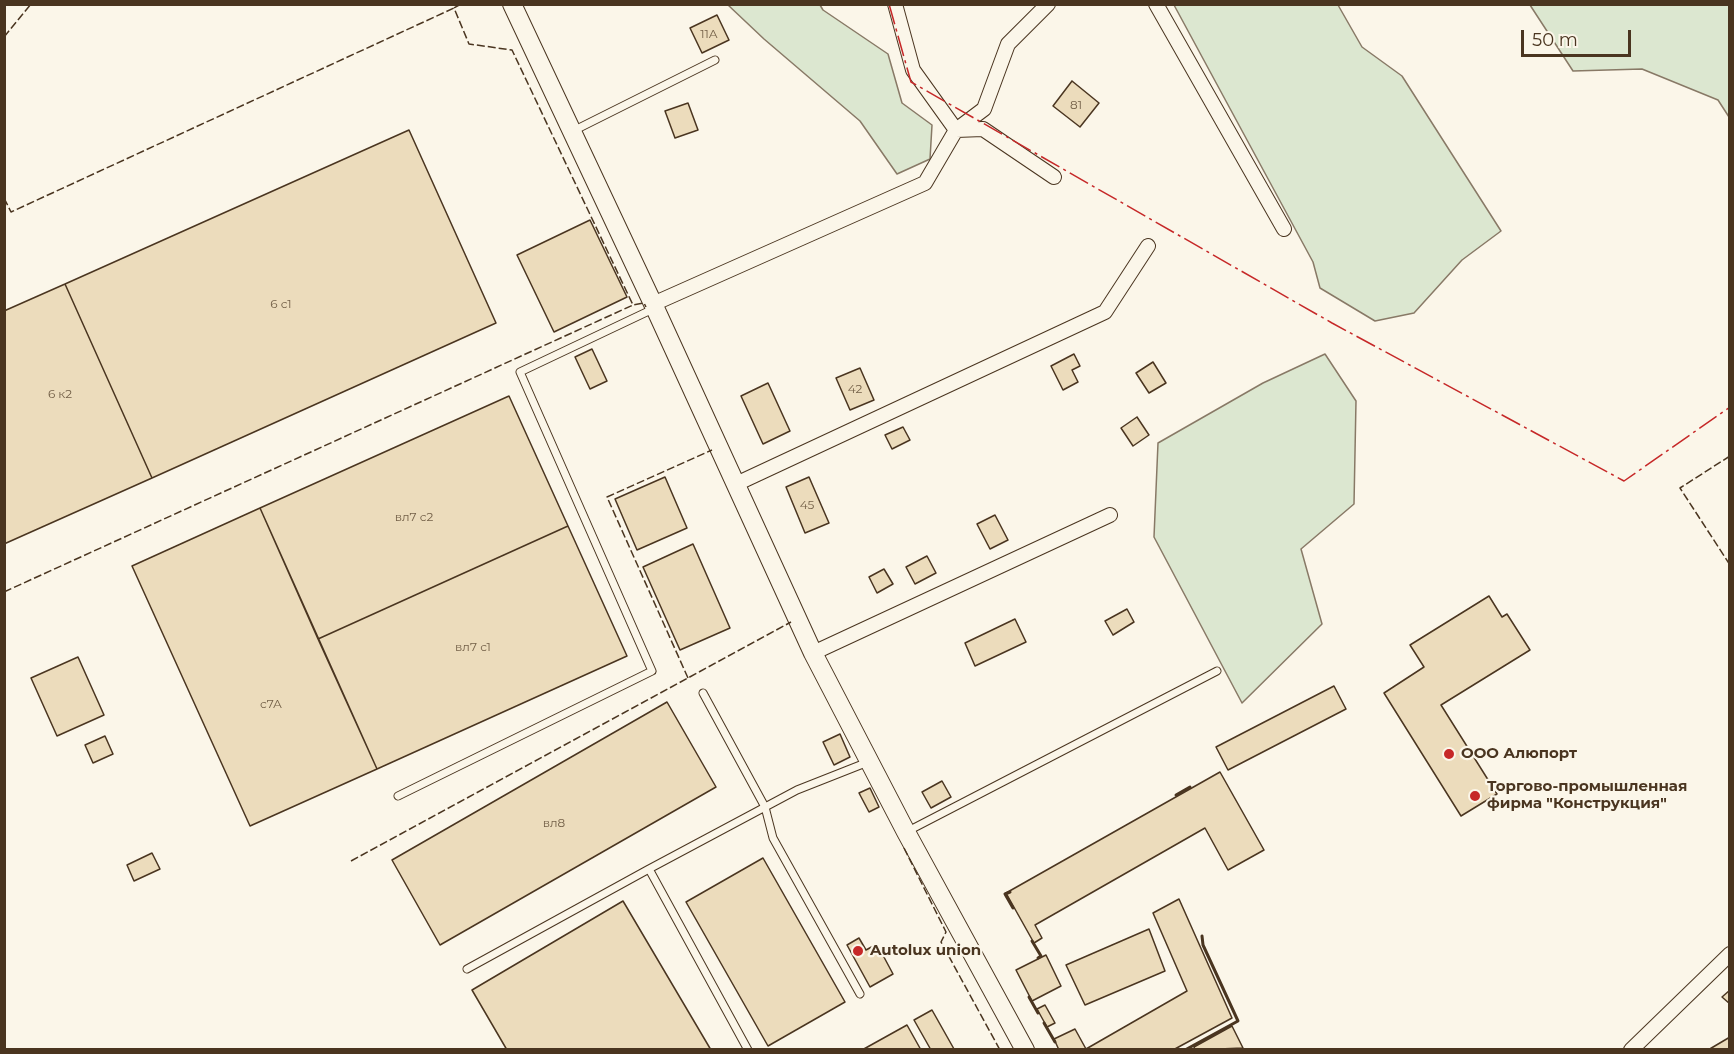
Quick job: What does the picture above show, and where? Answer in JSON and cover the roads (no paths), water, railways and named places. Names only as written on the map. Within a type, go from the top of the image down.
[{"type":"street","points":[[512,4],[813,652],[868,762],[1025,1050]]},
{"type":"street","points":[[895,4],[913,70],[956,130]]},
{"type":"street","points":[[654,306],[925,183],[956,130],[984,109],[1008,44],[1048,4]]},
{"type":"street","points":[[1156,4],[1284,229]]},
{"type":"street","points":[[956,130],[983,129],[1054,177]]},
{"type":"street","points":[[736,484],[1105,312],[1148,246]]},
{"type":"street","points":[[813,652],[1110,515]]},
{"type":"street","points":[[1631,1050],[1730,954]]},
{"type":"lane","points":[[572,132],[715,60]]},
{"type":"lane","points":[[398,796],[652,670],[520,372],[654,306]]},
{"type":"lane","points":[[906,832],[1217,671]]},
{"type":"lane","points":[[703,693],[765,807],[773,838],[860,994]]},
{"type":"lane","points":[[468,969],[797,790],[868,762]]},
{"type":"lane","points":[[649,869],[748,1050]]},
{"type":"place","name":"ООО Алюпорт","points":[[1449,754]]},
{"type":"place","name":"Торгово-промышленная фирма \"Конструкция\"","points":[[1475,796]]},
{"type":"place","name":"Autolux union","points":[[858,951]]}]
